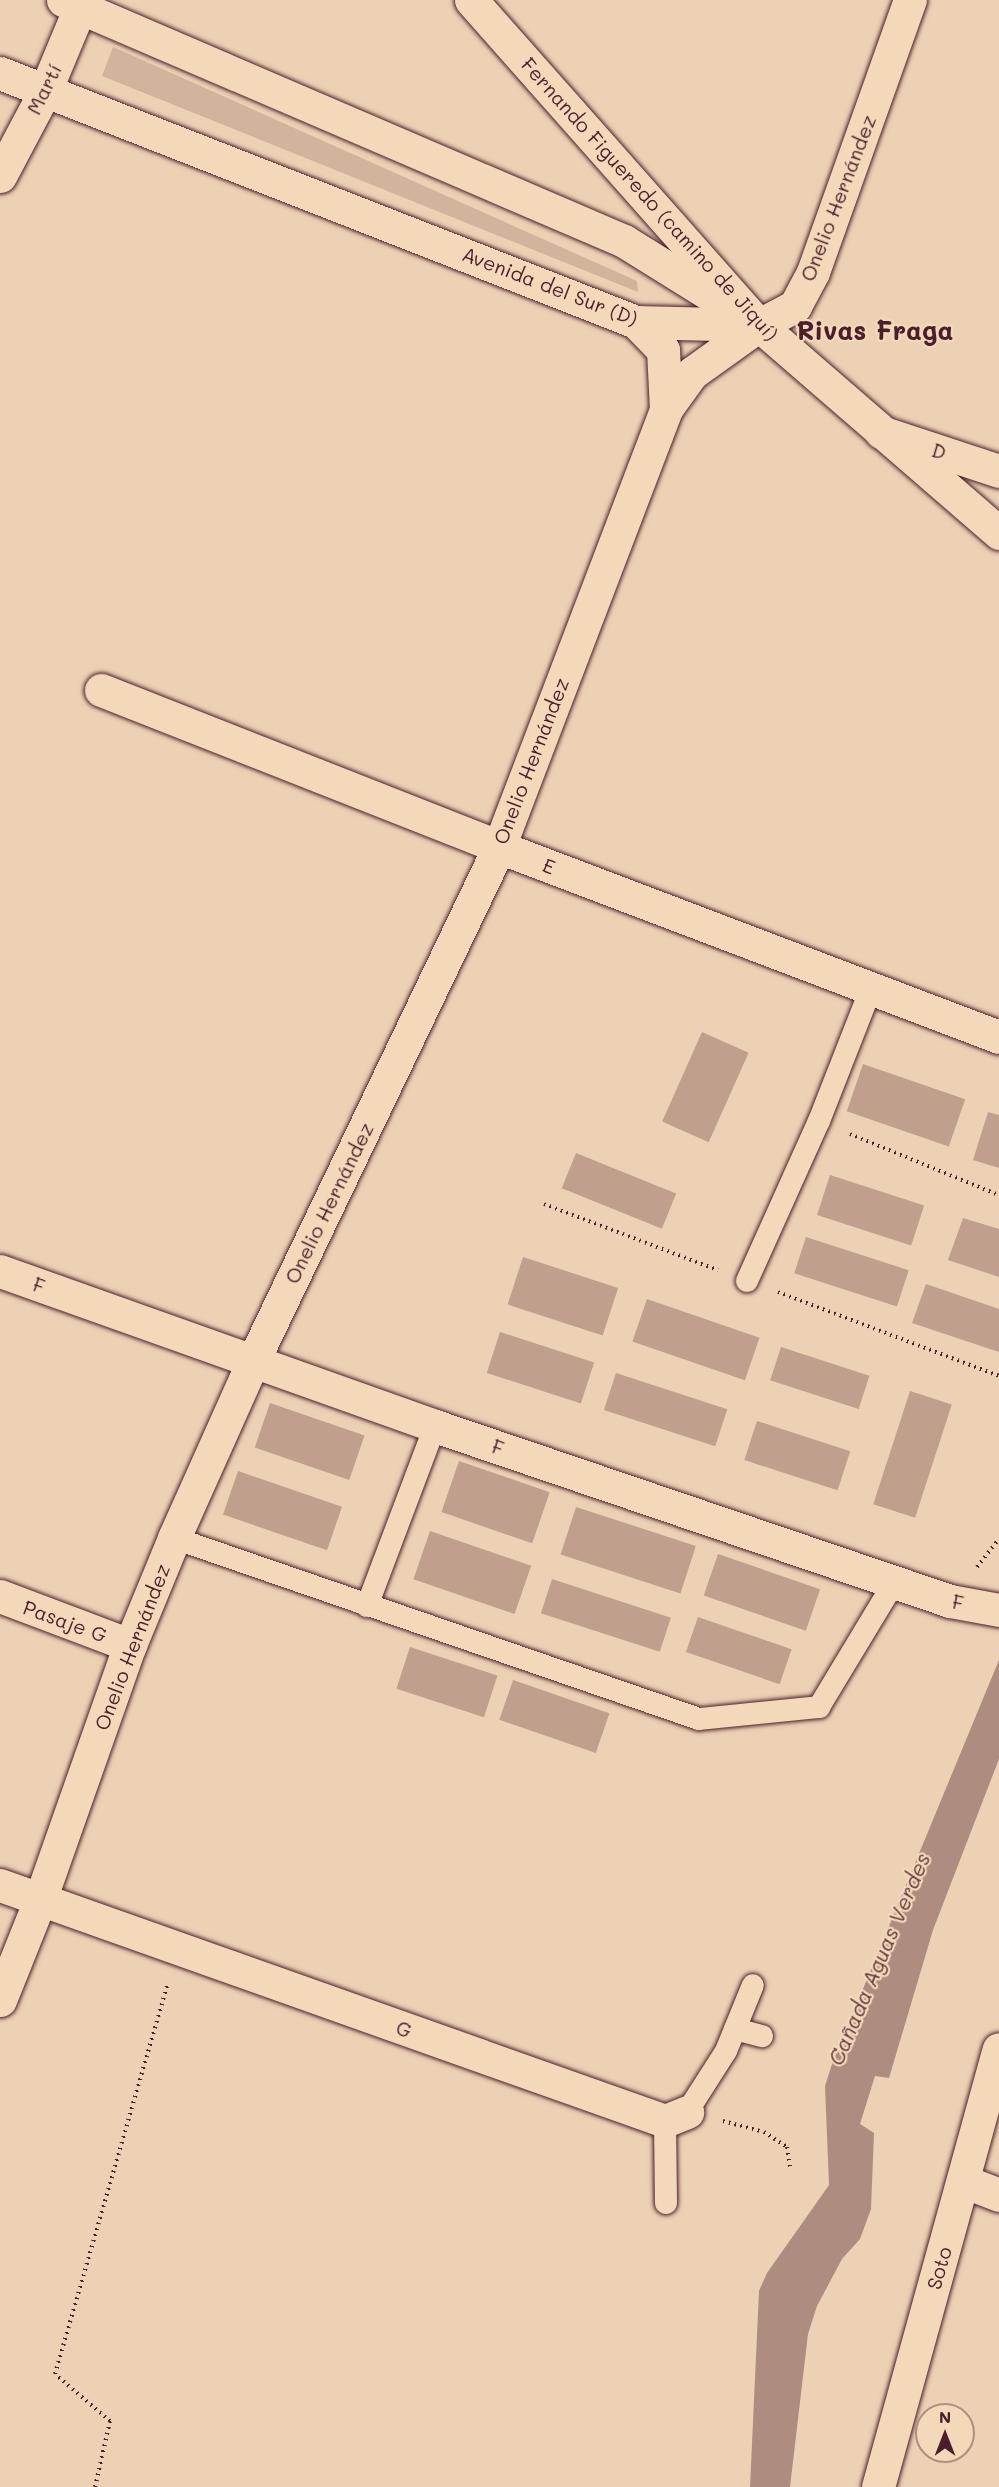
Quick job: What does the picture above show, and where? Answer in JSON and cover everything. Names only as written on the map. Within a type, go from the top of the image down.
[{"type":"street","name":"Fernando Figueredo (camino de Jiquí)","points":[[471,0],[759,325],[999,533]]},
{"type":"street","name":"Onelio Hernández","points":[[0,2000],[40,1900],[130,1645],[174,1538],[253,1361],[499,847],[666,409],[692,374],[759,325],[795,306],[813,272],[910,0]]},
{"type":"street","points":[[76,2],[624,241],[759,325]]},
{"type":"street","name":"Martí","points":[[0,176],[46,89],[76,2]]},
{"type":"street","name":"Avenida del Sur (D)","points":[[0,73],[46,89],[636,322],[759,325]]},
{"type":"street","points":[[624,241],[645,233],[650,217],[645,196]]},
{"type":"street","name":"Onelio Hernández","points":[[636,322],[663,350],[666,409]]},
{"type":"street","name":"D","points":[[879,431],[999,471]]},
{"type":"street","name":"E","points":[[101,690],[499,847],[999,1037]]},
{"type":"street","name":"F","points":[[0,1271],[435,1426],[950,1601],[992,1608]]},
{"type":"street","name":"Pasaje G","points":[[0,1596],[130,1645]]},
{"type":"street","name":"G","points":[[0,1885],[177,1950],[676,2117]]},
{"type":"street","name":"Soto","points":[[878,2487],[999,2049]]},
{"type":"street","points":[[963,2181],[999,2195]]},
{"type":"lane","points":[[747,1281],[819,1121],[871,988]]},
{"type":"lane","points":[[367,1606],[435,1426]]},
{"type":"lane","points":[[174,1538],[699,1719],[819,1707],[895,1581]]},
{"type":"lane","points":[[666,2203],[676,2117],[735,2029],[753,1985]]},
{"type":"lane","points":[[735,2029],[762,2036]]},
{"type":"path","points":[[819,1121],[999,1195]]},
{"type":"path","points":[[95,2487],[110,2421],[55,2374],[177,1950]]},
{"type":"path","points":[[676,2117],[765,2132],[787,2147],[790,2167]]},
{"type":"shaded area","points":[[113,47],[637,281],[638,292],[102,76]]},
{"type":"water","name":"Cañada Aguas Verdes","points":[[999,1660],[999,1759],[933,1930],[889,2078],[875,2076],[860,2124],[874,2133],[871,2209],[860,2239],[842,2259],[817,2306],[808,2334],[790,2487],[750,2487],[759,2291],[767,2273],[829,2185],[825,2086],[832,2064]]},
{"type":"building","points":[[702,1032],[749,1053],[709,1142],[662,1122]]},
{"type":"building","points":[[863,1064],[965,1099],[949,1146],[847,1111]]},
{"type":"building","points":[[988,1112],[999,1115],[999,1168],[973,1160]]},
{"type":"building","points":[[576,1153],[676,1193],[662,1229],[562,1188]]},
{"type":"building","points":[[830,1175],[924,1206],[911,1246],[817,1215]]},
{"type":"building","points":[[963,1218],[999,1229],[999,1277],[948,1260]]},
{"type":"building","points":[[806,1237],[909,1270],[897,1307],[794,1273]]},
{"type":"building","points":[[523,1257],[618,1288],[603,1335],[508,1305]]},
{"type":"building","points":[[926,1284],[999,1309],[999,1352],[912,1323]]},
{"type":"building","points":[[647,1299],[760,1338],[745,1380],[632,1342]]},
{"type":"building","points":[[500,1332],[594,1363],[581,1403],[487,1373]]},
{"type":"building","points":[[781,1347],[869,1376],[859,1409],[770,1380]]},
{"type":"building","points":[[616,1373],[727,1409],[715,1446],[604,1410]]},
{"type":"building","points":[[910,1391],[952,1405],[915,1518],[873,1504]]},
{"type":"building","points":[[270,1403],[365,1436],[349,1480],[255,1447]]},
{"type":"building","points":[[757,1421],[850,1451],[838,1490],[744,1460]]},
{"type":"building","points":[[459,1461],[550,1492],[532,1543],[441,1512]]},
{"type":"building","points":[[238,1471],[342,1507],[327,1550],[223,1514]]},
{"type":"building","points":[[576,1507],[696,1546],[680,1593],[561,1555]]},
{"type":"building","points":[[430,1531],[531,1566],[515,1614],[413,1579]]},
{"type":"building","points":[[718,1554],[820,1589],[806,1631],[704,1596]]},
{"type":"building","points":[[552,1579],[671,1618],[660,1652],[541,1613]]},
{"type":"building","points":[[698,1617],[792,1649],[780,1684],[686,1652]]},
{"type":"building","points":[[410,1647],[497,1675],[484,1717],[396,1689]]},
{"type":"building","points":[[513,1680],[609,1713],[596,1753],[499,1720]]},
{"type":"district","name":"Rivas Fraga","points":[[875,331]]}]
